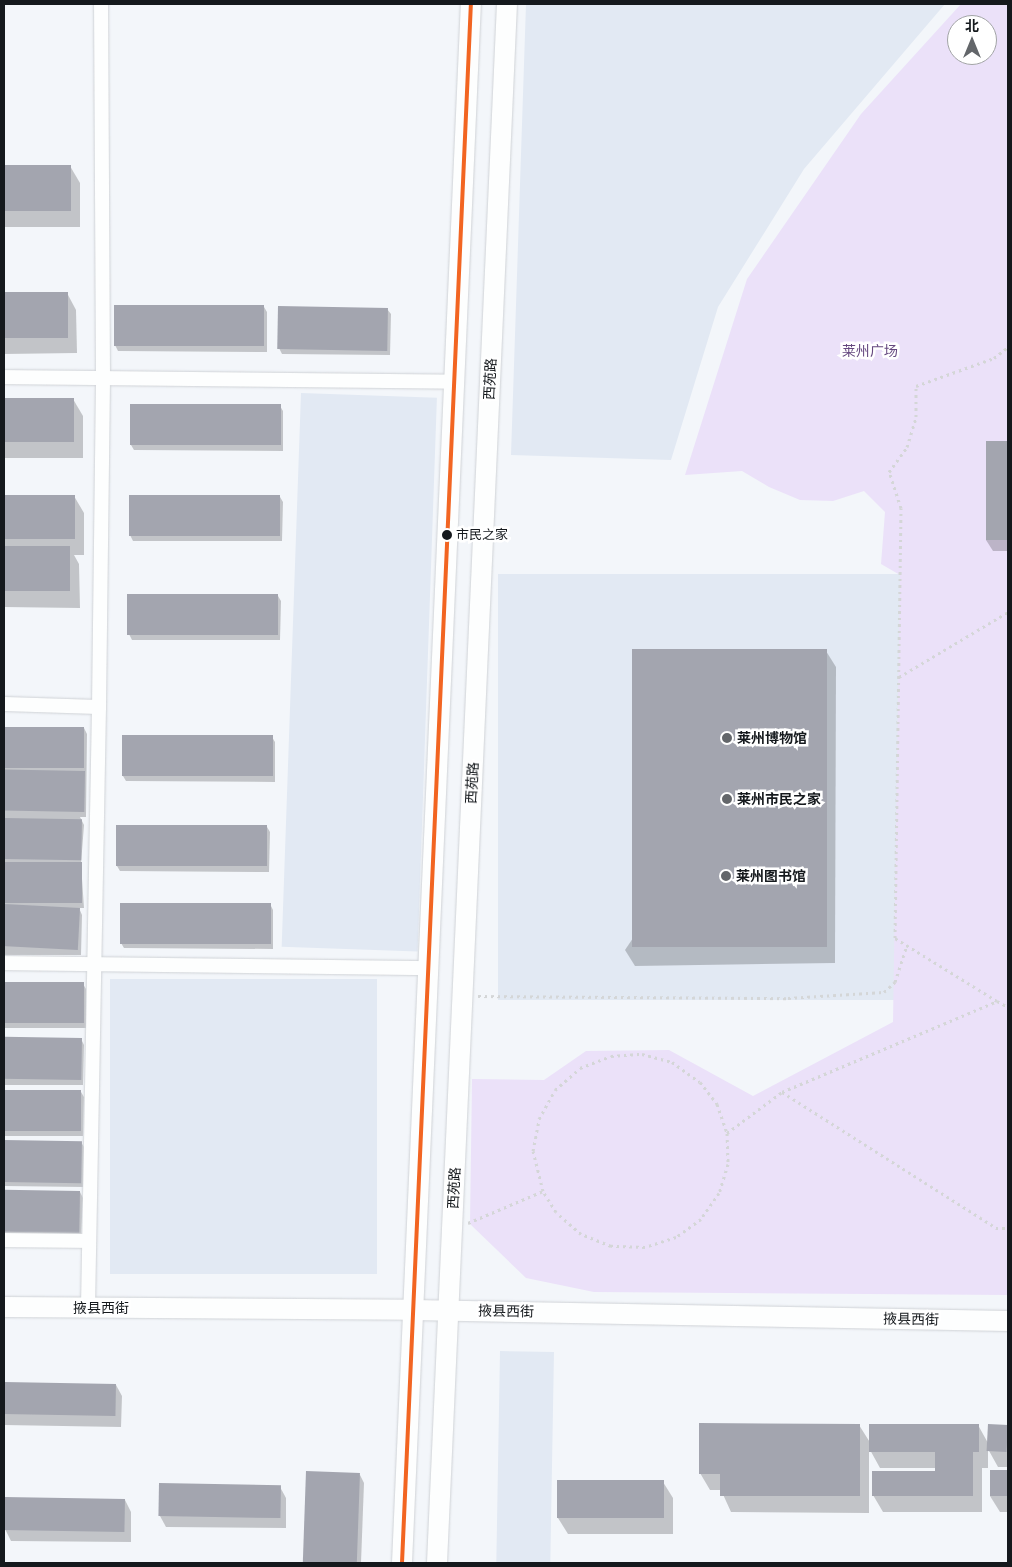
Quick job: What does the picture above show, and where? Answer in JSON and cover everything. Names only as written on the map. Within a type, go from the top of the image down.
[{"type":"main road","points":[[402,1563],[471,4]]},
{"type":"main road","name":"西苑路","points":[[438,1563],[507,4]]},
{"type":"main road","name":"掖县西街","points":[[4,1307],[448,1310],[1008,1321]]},
{"type":"street","points":[[88,1308],[103,378],[101,4]]},
{"type":"street","points":[[4,377],[454,382]]},
{"type":"street","points":[[4,704],[99,707]]},
{"type":"street","points":[[4,963],[428,968]]},
{"type":"street","points":[[4,1240],[89,1241]]},
{"type":"path","points":[[1008,347],[994,358],[916,386],[916,417],[907,447],[890,472],[901,508],[896,938],[1008,1007]]},
{"type":"path","points":[[899,677],[1008,612]]},
{"type":"path","points":[[462,995],[788,998],[884,992],[895,982],[907,945]]},
{"type":"path","points":[[727,1133],[782,1092],[997,1001]]},
{"type":"path","points":[[642,1054],[672,1062],[700,1082],[717,1104],[727,1133],[728,1164],[724,1179],[719,1193],[701,1219],[676,1237],[645,1247],[612,1246],[581,1234],[556,1212],[543,1191],[533,1151],[539,1118],[555,1090],[580,1068],[611,1056],[642,1054]]},
{"type":"path","points":[[782,1092],[996,1228],[1008,1228]]},
{"type":"path","points":[[452,1230],[543,1191]]},
{"type":"shaded area","points":[[526,4],[945,4],[804,169],[718,307],[671,460],[511,455]]},
{"type":"shaded area","points":[[301,393],[437,398],[418,951],[282,947]]},
{"type":"shaded area","points":[[498,574],[900,574],[900,1000],[498,1000]]},
{"type":"shaded area","points":[[110,979],[377,979],[377,1274],[110,1274]]},
{"type":"shaded area","points":[[500,1351],[554,1352],[550,1563],[496,1563]]},
{"type":"green space","name":"莱州广场","points":[[961,4],[1008,4],[1008,1295],[594,1292],[526,1278],[470,1224],[472,1079],[544,1080],[586,1051],[669,1050],[753,1096],[893,1022],[900,575],[881,564],[885,512],[864,491],[833,501],[800,500],[769,487],[742,471],[685,475],[747,279],[861,114],[947,19],[947,65],[997,65],[997,15],[951,15]]},
{"type":"building","points":[[4,165],[71,165],[71,211],[4,211]]},
{"type":"building","points":[[4,292],[68,292],[68,338],[4,338]]},
{"type":"building","points":[[114,305],[264,305],[264,346],[114,346]]},
{"type":"building","points":[[278,306],[388,308],[387,351],[277,349]]},
{"type":"building","points":[[4,398],[74,398],[74,442],[4,442]]},
{"type":"building","points":[[130,404],[281,404],[281,445],[130,445]]},
{"type":"building","points":[[986,441],[1008,441],[1008,540],[986,540]]},
{"type":"building","points":[[4,495],[75,495],[75,539],[4,539]]},
{"type":"building","points":[[129,495],[280,495],[280,536],[129,536]]},
{"type":"building","points":[[4,546],[70,546],[70,591],[4,591]]},
{"type":"building","points":[[127,594],[278,594],[278,635],[127,635]]},
{"type":"building","name":"莱州市民之家","points":[[632,649],[827,649],[827,947],[632,947]]},
{"type":"building","points":[[4,727],[84,727],[84,768],[4,768]]},
{"type":"building","points":[[122,735],[273,735],[273,776],[122,776]]},
{"type":"building","points":[[4,770],[85,771],[84,812],[4,811]]},
{"type":"building","points":[[4,818],[82,819],[81,860],[4,859]]},
{"type":"building","points":[[116,825],[267,825],[267,866],[116,866]]},
{"type":"building","points":[[4,862],[82,862],[82,903],[4,903]]},
{"type":"building","points":[[120,903],[271,903],[271,944],[120,944]]},
{"type":"building","points":[[4,904],[80,908],[78,950],[4,946]]},
{"type":"building","points":[[4,982],[84,982],[84,1023],[4,1023]]},
{"type":"building","points":[[4,1037],[82,1038],[81,1080],[4,1079]]},
{"type":"building","points":[[4,1090],[81,1090],[81,1131],[4,1131]]},
{"type":"building","points":[[4,1140],[82,1141],[81,1183],[4,1182]]},
{"type":"building","points":[[4,1190],[80,1191],[79,1233],[4,1232]]},
{"type":"building","points":[[4,1382],[116,1384],[115,1416],[4,1414]]},
{"type":"building","points":[[699,1423],[860,1424],[860,1496],[720,1496],[720,1474],[699,1474]]},
{"type":"building","points":[[869,1424],[979,1424],[979,1452],[973,1452],[973,1496],[872,1496],[872,1471],[935,1471],[935,1452],[869,1452]]},
{"type":"building","points":[[988,1424],[1008,1425],[1007,1452],[987,1451]]},
{"type":"building","points":[[990,1470],[1008,1470],[1008,1496],[990,1496]]},
{"type":"building","points":[[306,1471],[360,1473],[357,1563],[303,1563]]},
{"type":"building","points":[[557,1480],[664,1480],[664,1518],[557,1518]]},
{"type":"building","points":[[159,1483],[281,1485],[280,1518],[158,1516]]},
{"type":"building","points":[[4,1497],[125,1499],[124,1532],[4,1530]]},
{"type":"transit line","points":[[402,1563],[471,4]]},
{"type":"place","name":"市民之家","points":[[447,535]]},
{"type":"place","name":"莱州博物馆","points":[[727,738]]},
{"type":"place","name":"莱州市民之家","points":[[727,799]]},
{"type":"place","name":"莱州图书馆","points":[[726,876]]}]
